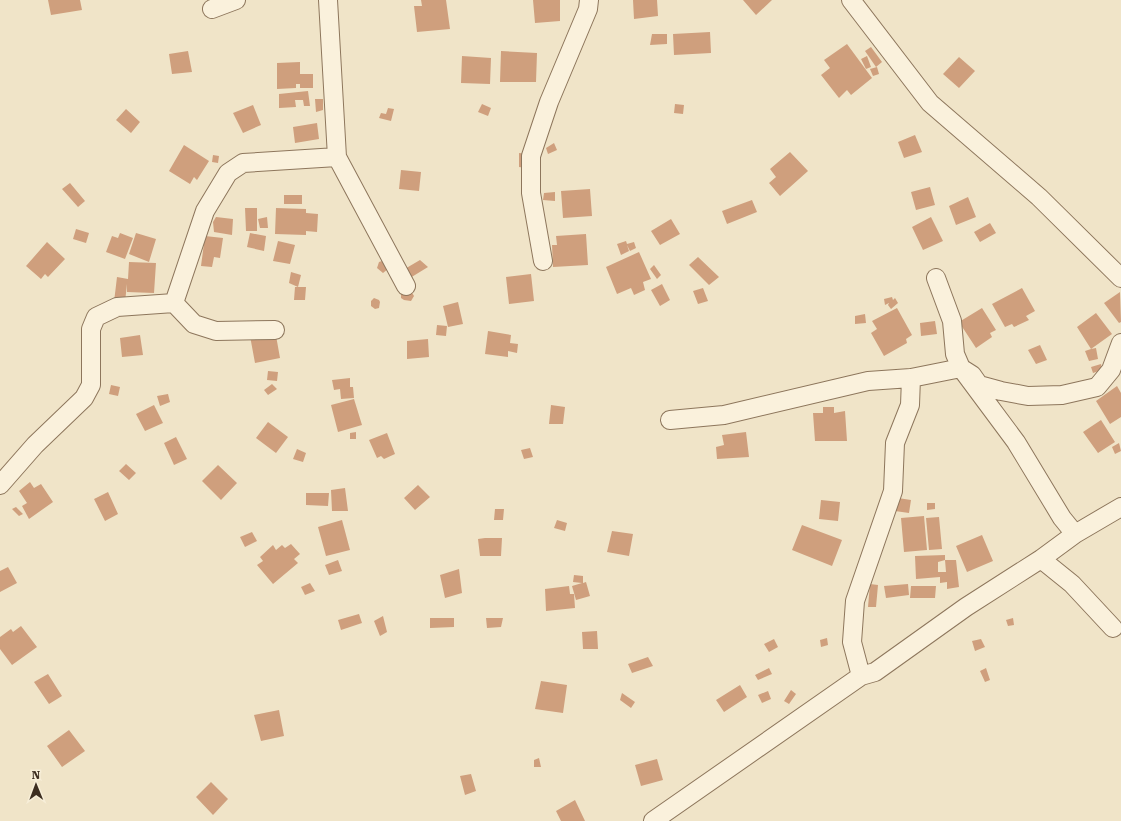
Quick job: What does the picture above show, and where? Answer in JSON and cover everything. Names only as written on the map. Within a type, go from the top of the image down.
[{"type":"street","points":[[212,9],[236,0]]},
{"type":"street","points":[[328,0],[337,157],[406,286]]},
{"type":"street","points":[[543,261],[531,193],[531,156],[549,102],[588,9],[589,0]]},
{"type":"street","points":[[851,0],[930,104],[1039,198],[1121,278]]},
{"type":"street","points":[[174,303],[205,211],[228,173],[243,163],[337,157]]},
{"type":"street","points":[[936,278],[952,321],[955,354],[960,368],[1016,442],[1062,518],[1075,534]]},
{"type":"street","points":[[174,303],[194,324],[216,331],[275,330]]},
{"type":"street","points":[[0,484],[40,440],[84,398],[91,385],[91,329],[96,317],[117,307],[174,303]]},
{"type":"street","points":[[670,420],[724,415],[868,381],[911,378],[960,368],[972,375],[979,385],[994,389],[1028,396],[1062,395],[1097,387],[1111,370],[1121,343]]},
{"type":"street","points":[[861,676],[852,642],[855,601],[893,491],[895,443],[910,405],[911,378]]},
{"type":"street","points":[[653,821],[861,676],[875,672],[966,608],[1042,559],[1075,534],[1121,507]]},
{"type":"street","points":[[1042,559],[1072,584],[1113,628]]},
{"type":"building","points":[[48,0],[80,0],[82,10],[51,15]]},
{"type":"building","points":[[421,0],[446,0],[450,29],[417,32],[414,6],[422,6]]},
{"type":"building","points":[[533,0],[560,0],[560,21],[535,23]]},
{"type":"building","points":[[633,0],[657,0],[658,16],[634,19]]},
{"type":"building","points":[[743,0],[772,0],[756,15]]},
{"type":"building","points":[[710,32],[711,53],[674,55],[673,34]]},
{"type":"building","points":[[652,34],[667,34],[667,44],[650,45]]},
{"type":"building","points":[[847,44],[872,78],[851,95],[847,90],[839,98],[821,75],[830,68],[824,60]]},
{"type":"building","points":[[871,47],[882,62],[876,67],[865,51]]},
{"type":"building","points":[[188,51],[192,72],[172,74],[169,54]]},
{"type":"building","points":[[501,51],[537,53],[536,82],[500,82]]},
{"type":"building","points":[[462,56],[491,58],[490,84],[461,83]]},
{"type":"building","points":[[867,56],[871,67],[866,69],[861,59]]},
{"type":"building","points":[[959,57],[975,71],[959,88],[943,74]]},
{"type":"building","points":[[300,62],[300,74],[313,74],[313,88],[300,88],[300,84],[296,84],[296,88],[277,89],[277,63]]},
{"type":"building","points":[[877,67],[879,74],[873,76],[870,69]]},
{"type":"building","points":[[308,91],[310,106],[304,106],[303,100],[295,100],[296,107],[279,108],[279,94]]},
{"type":"building","points":[[315,99],[323,99],[323,110],[316,112]]},
{"type":"building","points":[[482,104],[491,108],[488,116],[478,112]]},
{"type":"building","points":[[675,104],[684,105],[683,114],[674,113]]},
{"type":"building","points":[[253,105],[261,125],[243,133],[233,113]]},
{"type":"building","points":[[388,108],[394,109],[391,121],[379,118],[381,113],[386,114]]},
{"type":"building","points":[[126,109],[140,122],[131,133],[116,120]]},
{"type":"building","points":[[317,123],[319,139],[295,143],[293,127]]},
{"type":"building","points":[[915,135],[922,152],[904,158],[898,142]]},
{"type":"building","points":[[554,143],[557,150],[548,154],[546,148]]},
{"type":"building","points":[[184,145],[209,161],[197,180],[194,177],[190,184],[169,171]]},
{"type":"building","points":[[790,152],[808,171],[780,196],[769,183],[776,177],[770,169]]},
{"type":"building","points":[[519,153],[528,154],[526,168],[519,167]]},
{"type":"building","points":[[213,155],[219,156],[218,163],[212,162]]},
{"type":"building","points":[[401,170],[421,172],[419,191],[399,189]]},
{"type":"building","points":[[70,183],[85,201],[78,207],[62,189]]},
{"type":"building","points":[[930,187],[935,205],[916,210],[911,192]]},
{"type":"building","points":[[590,189],[592,216],[563,218],[561,191]]},
{"type":"building","points":[[555,192],[555,201],[543,200],[544,193]]},
{"type":"building","points":[[284,195],[302,195],[302,204],[284,204]]},
{"type":"building","points":[[968,197],[976,217],[956,225],[949,206]]},
{"type":"building","points":[[752,200],[757,212],[727,224],[722,211]]},
{"type":"building","points":[[245,208],[257,208],[257,231],[246,231]]},
{"type":"building","points":[[276,208],[306,209],[306,213],[318,214],[317,232],[306,231],[306,235],[275,234]]},
{"type":"building","points":[[216,217],[233,219],[232,235],[214,232],[213,222]]},
{"type":"building","points":[[267,217],[268,228],[260,228],[258,219]]},
{"type":"building","points":[[931,217],[943,241],[923,250],[912,227]]},
{"type":"building","points":[[671,219],[680,234],[660,245],[651,231]]},
{"type":"building","points":[[990,223],[996,233],[980,242],[974,232]]},
{"type":"building","points":[[76,229],[89,233],[86,243],[73,239]]},
{"type":"building","points":[[120,233],[133,238],[125,259],[106,252],[112,236],[118,238]]},
{"type":"building","points":[[136,233],[156,239],[149,262],[129,254]]},
{"type":"building","points":[[250,233],[266,236],[264,251],[247,247]]},
{"type":"building","points":[[586,234],[588,265],[553,267],[552,245],[557,245],[556,236]]},
{"type":"building","points":[[205,236],[223,238],[220,258],[214,257],[212,267],[201,266]]},
{"type":"building","points":[[278,241],[295,245],[290,264],[273,261]]},
{"type":"building","points":[[626,241],[627,244],[634,242],[636,248],[630,251],[627,245],[629,251],[621,255],[617,244]]},
{"type":"building","points":[[47,242],[65,259],[48,277],[45,274],[41,279],[26,266]]},
{"type":"building","points":[[639,252],[651,279],[643,282],[645,290],[634,295],[631,288],[617,294],[606,267]]},
{"type":"building","points":[[698,257],[719,277],[709,285],[689,265]]},
{"type":"building","points":[[385,260],[388,269],[383,273],[377,268],[379,262]]},
{"type":"building","points":[[420,260],[428,267],[410,278],[403,270]]},
{"type":"building","points":[[129,262],[156,263],[154,293],[127,292],[127,284],[125,302],[114,302],[117,277],[128,279]]},
{"type":"building","points":[[654,265],[661,275],[657,279],[650,269]]},
{"type":"building","points":[[291,272],[301,275],[298,287],[289,283]]},
{"type":"building","points":[[531,274],[534,301],[509,304],[506,277]]},
{"type":"building","points":[[662,284],[670,300],[660,306],[651,290]]},
{"type":"building","points":[[295,287],[306,287],[305,300],[294,300]]},
{"type":"building","points":[[703,288],[708,301],[698,304],[693,291]]},
{"type":"building","points":[[1022,288],[1035,311],[1026,316],[1029,320],[1014,327],[1012,324],[1005,327],[992,304]]},
{"type":"building","points":[[411,291],[414,296],[411,301],[401,298],[401,293]]},
{"type":"building","points":[[1120,292],[1121,322],[1119,323],[1104,303]]},
{"type":"building","points":[[892,297],[893,300],[895,298],[898,303],[891,309],[888,305],[889,303],[885,305],[884,299]]},
{"type":"building","points":[[374,298],[380,302],[379,308],[375,309],[371,306],[371,301]]},
{"type":"building","points":[[458,302],[463,324],[448,327],[443,306]]},
{"type":"building","points":[[897,308],[912,335],[906,339],[907,343],[884,356],[871,333],[877,329],[872,321]]},
{"type":"building","points":[[982,308],[996,330],[990,333],[992,337],[976,348],[959,322]]},
{"type":"building","points":[[1096,313],[1112,334],[1091,349],[1077,327]]},
{"type":"building","points":[[865,314],[866,323],[855,324],[855,316]]},
{"type":"building","points":[[935,321],[937,334],[921,336],[920,323]]},
{"type":"building","points":[[437,325],[447,326],[446,336],[436,335]]},
{"type":"building","points":[[275,330],[280,358],[255,363],[250,336]]},
{"type":"building","points":[[488,331],[511,335],[510,343],[518,344],[517,353],[508,351],[508,357],[485,354]]},
{"type":"building","points":[[140,335],[143,355],[122,357],[120,338]]},
{"type":"building","points":[[428,339],[429,357],[407,359],[407,341]]},
{"type":"building","points":[[1040,345],[1047,360],[1036,364],[1028,350]]},
{"type":"building","points":[[1096,348],[1098,359],[1089,361],[1085,351]]},
{"type":"building","points":[[1101,364],[1102,370],[1093,373],[1091,367]]},
{"type":"building","points":[[268,371],[278,372],[277,381],[267,380]]},
{"type":"building","points":[[350,378],[350,387],[353,387],[354,398],[341,399],[340,389],[334,390],[332,380]]},
{"type":"building","points":[[272,384],[277,389],[268,395],[264,390]]},
{"type":"building","points":[[111,385],[120,387],[118,396],[109,394]]},
{"type":"building","points":[[1117,386],[1121,393],[1121,417],[1110,424],[1096,401]]},
{"type":"building","points":[[168,394],[170,402],[160,406],[157,396]]},
{"type":"building","points":[[354,399],[362,425],[338,432],[331,405]]},
{"type":"building","points":[[154,405],[163,423],[145,431],[136,414]]},
{"type":"building","points":[[551,405],[565,407],[563,424],[549,424]]},
{"type":"building","points":[[823,407],[834,407],[834,413],[845,411],[847,441],[815,441],[813,413],[823,413]]},
{"type":"building","points":[[1101,420],[1115,442],[1098,453],[1083,432]]},
{"type":"building","points":[[268,422],[288,437],[276,453],[256,438]]},
{"type":"building","points":[[356,432],[356,439],[350,439],[350,433]]},
{"type":"building","points":[[746,432],[749,457],[717,459],[716,447],[724,445],[722,435]]},
{"type":"building","points":[[387,433],[395,454],[384,459],[381,456],[377,458],[369,440]]},
{"type":"building","points":[[176,437],[187,459],[174,465],[164,443]]},
{"type":"building","points":[[1119,443],[1121,451],[1115,454],[1112,447]]},
{"type":"building","points":[[530,448],[533,457],[524,459],[521,450]]},
{"type":"building","points":[[297,449],[306,453],[303,462],[293,459]]},
{"type":"building","points":[[126,464],[136,473],[129,480],[119,471]]},
{"type":"building","points":[[218,465],[237,483],[221,500],[202,481]]},
{"type":"building","points":[[30,482],[34,488],[41,484],[53,502],[29,519],[22,506],[27,503],[19,491]]},
{"type":"building","points":[[418,485],[430,497],[415,510],[404,498]]},
{"type":"building","points":[[345,488],[348,511],[332,511],[331,490]]},
{"type":"building","points":[[108,492],[118,514],[105,521],[94,499]]},
{"type":"building","points":[[306,493],[329,493],[328,506],[306,505]]},
{"type":"building","points":[[898,498],[911,500],[909,513],[895,511]]},
{"type":"building","points":[[821,500],[840,502],[838,521],[819,519]]},
{"type":"building","points":[[927,503],[935,503],[935,509],[927,510]]},
{"type":"building","points":[[16,507],[23,514],[19,516],[12,509]]},
{"type":"building","points":[[495,509],[504,509],[503,520],[494,520]]},
{"type":"building","points":[[924,516],[927,550],[904,552],[901,518]]},
{"type":"building","points":[[939,517],[942,549],[929,550],[926,518]]},
{"type":"building","points":[[342,520],[350,550],[326,556],[318,527]]},
{"type":"building","points":[[557,520],[567,523],[565,531],[554,528]]},
{"type":"building","points":[[802,525],[842,540],[832,566],[792,550]]},
{"type":"building","points":[[612,531],[633,534],[629,556],[607,552]]},
{"type":"building","points":[[252,532],[257,541],[245,547],[240,537]]},
{"type":"building","points":[[982,535],[993,561],[967,572],[956,546]]},
{"type":"building","points":[[502,538],[501,556],[480,556],[478,539]]},
{"type":"building","points":[[291,544],[300,554],[294,559],[298,563],[273,584],[257,565],[263,561],[260,557],[273,545],[276,550],[282,545],[285,548]]},
{"type":"building","points":[[945,555],[945,560],[956,560],[959,587],[947,589],[947,582],[940,583],[940,577],[916,579],[915,556]],"holes":[[[945,560],[946,572],[938,572],[938,562]]]},
{"type":"building","points":[[338,560],[342,571],[329,575],[325,565]]},
{"type":"building","points":[[8,567],[17,583],[0,592],[0,571]]},
{"type":"building","points":[[459,569],[462,593],[445,598],[440,575]]},
{"type":"building","points":[[574,575],[583,576],[583,583],[586,582],[590,596],[576,600],[572,586],[582,583],[573,582]]},
{"type":"building","points":[[310,583],[315,591],[305,595],[301,587]]},
{"type":"building","points":[[870,584],[878,585],[876,607],[868,607]]},
{"type":"building","points":[[908,584],[909,595],[886,598],[884,586]]},
{"type":"building","points":[[569,586],[570,594],[574,594],[575,608],[546,611],[545,589]]},
{"type":"building","points":[[911,586],[936,586],[935,598],[910,598]]},
{"type":"building","points":[[359,614],[362,623],[341,630],[338,620]]},
{"type":"building","points":[[383,616],[387,632],[380,636],[374,621]]},
{"type":"building","points":[[430,618],[454,618],[454,627],[430,628]]},
{"type":"building","points":[[486,618],[503,618],[501,627],[487,628]]},
{"type":"building","points":[[1013,618],[1014,625],[1008,626],[1006,620]]},
{"type":"building","points":[[21,626],[37,647],[12,665],[0,649],[0,637],[11,629],[13,632]]},
{"type":"building","points":[[597,631],[598,649],[583,649],[582,632]]},
{"type":"building","points":[[827,638],[828,645],[821,647],[820,640]]},
{"type":"building","points":[[774,639],[778,647],[769,652],[764,644]]},
{"type":"building","points":[[981,639],[985,647],[975,651],[972,641]]},
{"type":"building","points":[[648,657],[653,666],[632,673],[628,664]]},
{"type":"building","points":[[769,668],[772,674],[758,680],[755,675]]},
{"type":"building","points":[[986,668],[990,680],[985,682],[980,671]]},
{"type":"building","points":[[48,674],[62,696],[49,704],[34,682]]},
{"type":"building","points":[[541,681],[567,685],[563,713],[535,709]]},
{"type":"building","points":[[740,685],[747,697],[724,712],[716,700]]},
{"type":"building","points":[[791,690],[796,694],[789,704],[784,701]]},
{"type":"building","points":[[768,691],[771,699],[762,703],[758,695]]},
{"type":"building","points":[[622,693],[635,702],[631,708],[620,700]]},
{"type":"building","points":[[279,710],[284,736],[261,741],[254,715]]},
{"type":"building","points":[[69,730],[85,751],[62,767],[47,746]]},
{"type":"building","points":[[539,758],[541,767],[534,767],[534,760]]},
{"type":"building","points":[[657,759],[663,780],[641,786],[635,765]]},
{"type":"building","points":[[471,774],[476,791],[465,795],[460,776]]},
{"type":"building","points":[[211,782],[228,799],[213,815],[196,797]]},
{"type":"building","points":[[575,800],[585,821],[561,821],[556,811]]}]
